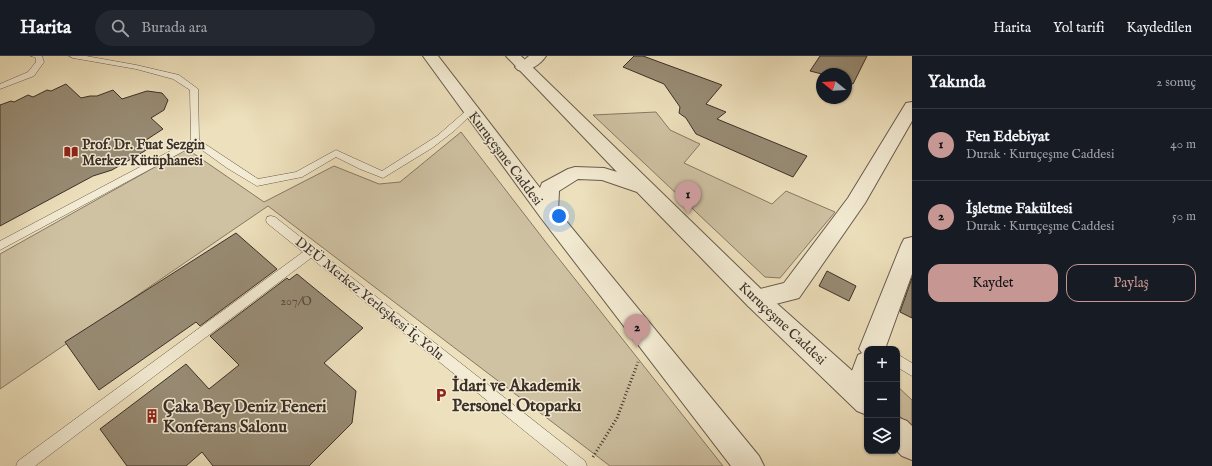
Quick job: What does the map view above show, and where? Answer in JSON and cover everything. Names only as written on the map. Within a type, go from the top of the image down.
[{"type":"street","name":"Kuruçeşme Caddesi","points":[[430,56],[548,213],[749,466]]},
{"type":"street","points":[[518,61],[539,56]]},
{"type":"street","name":"Kuruçeşme Caddesi","points":[[518,61],[756,299],[862,397]]},
{"type":"street","points":[[756,299],[791,291],[855,203],[912,107]]},
{"type":"street","points":[[548,213],[549,188],[575,173],[604,174],[644,188]]},
{"type":"street","points":[[875,346],[912,245]]},
{"type":"street","points":[[862,397],[866,382]]},
{"type":"street","points":[[900,435],[912,446]]},
{"type":"lane","points":[[0,88],[30,74],[40,62],[39,56]]},
{"type":"lane","points":[[73,56],[136,67],[176,77],[194,90],[196,107],[195,141]]},
{"type":"lane","points":[[195,141],[257,183],[299,175],[336,153],[363,167],[383,175],[428,147],[471,112]]},
{"type":"lane","points":[[0,246],[195,141]]},
{"type":"lane","name":"DEÜ Merkez Yerleşkesi İç Yolu","points":[[271,220],[586,463]]},
{"type":"lane","points":[[23,466],[311,252]]},
{"type":"lane","points":[[900,362],[912,370]]},
{"type":"path","points":[[586,463],[617,418],[639,360]]},
{"type":"shaded area","points":[[656,112],[670,130],[700,144],[684,163],[772,204],[786,191],[835,212],[780,278],[765,277],[593,115]]},
{"type":"shaded area","points":[[461,132],[548,245],[723,466],[610,466],[268,206],[0,389],[0,254],[187,149],[264,202],[334,166],[379,184],[400,182]]},
{"type":"shaded area","points":[[900,389],[912,400],[912,427],[900,417]]},
{"type":"building","points":[[634,56],[643,56],[722,85],[706,104],[726,112],[717,119],[807,156],[793,177],[696,134],[686,118],[679,113],[680,107],[664,84],[623,67]]},
{"type":"building","points":[[820,56],[867,56],[853,84],[852,68],[816,68],[816,72],[810,71]]},
{"type":"building","name":"Prof. Dr. Fuat Sezgin Merkez Kütüphanesi","points":[[66,84],[81,98],[97,96],[113,90],[122,99],[147,91],[162,93],[168,100],[164,110],[151,118],[163,129],[143,142],[148,149],[138,155],[112,170],[93,176],[0,226],[0,105],[11,101],[14,102],[28,95],[33,97],[47,90],[51,91]]},
{"type":"building","points":[[236,233],[277,269],[200,326],[196,322],[99,390],[65,342]]},
{"type":"building","points":[[827,271],[856,286],[849,301],[819,286]]},
{"type":"building","points":[[297,274],[363,328],[324,363],[356,391],[352,423],[309,466],[213,466],[202,452],[186,466],[127,466],[100,429],[186,364],[209,389],[239,365],[210,336],[287,278],[289,280]]},
{"type":"building","points":[[912,278],[912,318],[900,312]]},
{"type":"place","name":"Prof. Dr. Fuat Sezgin Merkez Kütüphanesi","points":[[71,152]]},
{"type":"place","name":"Fen Edebiyat","points":[[688,214]]},
{"type":"place","name":"İşletme Fakültesi","points":[[637,347]]},
{"type":"place","name":"İdari ve Akademik Personel Otoparkı","points":[[441,395]]},
{"type":"place","name":"Çaka Bey Deniz Feneri Konferans Salonu","points":[[152,416]]}]
